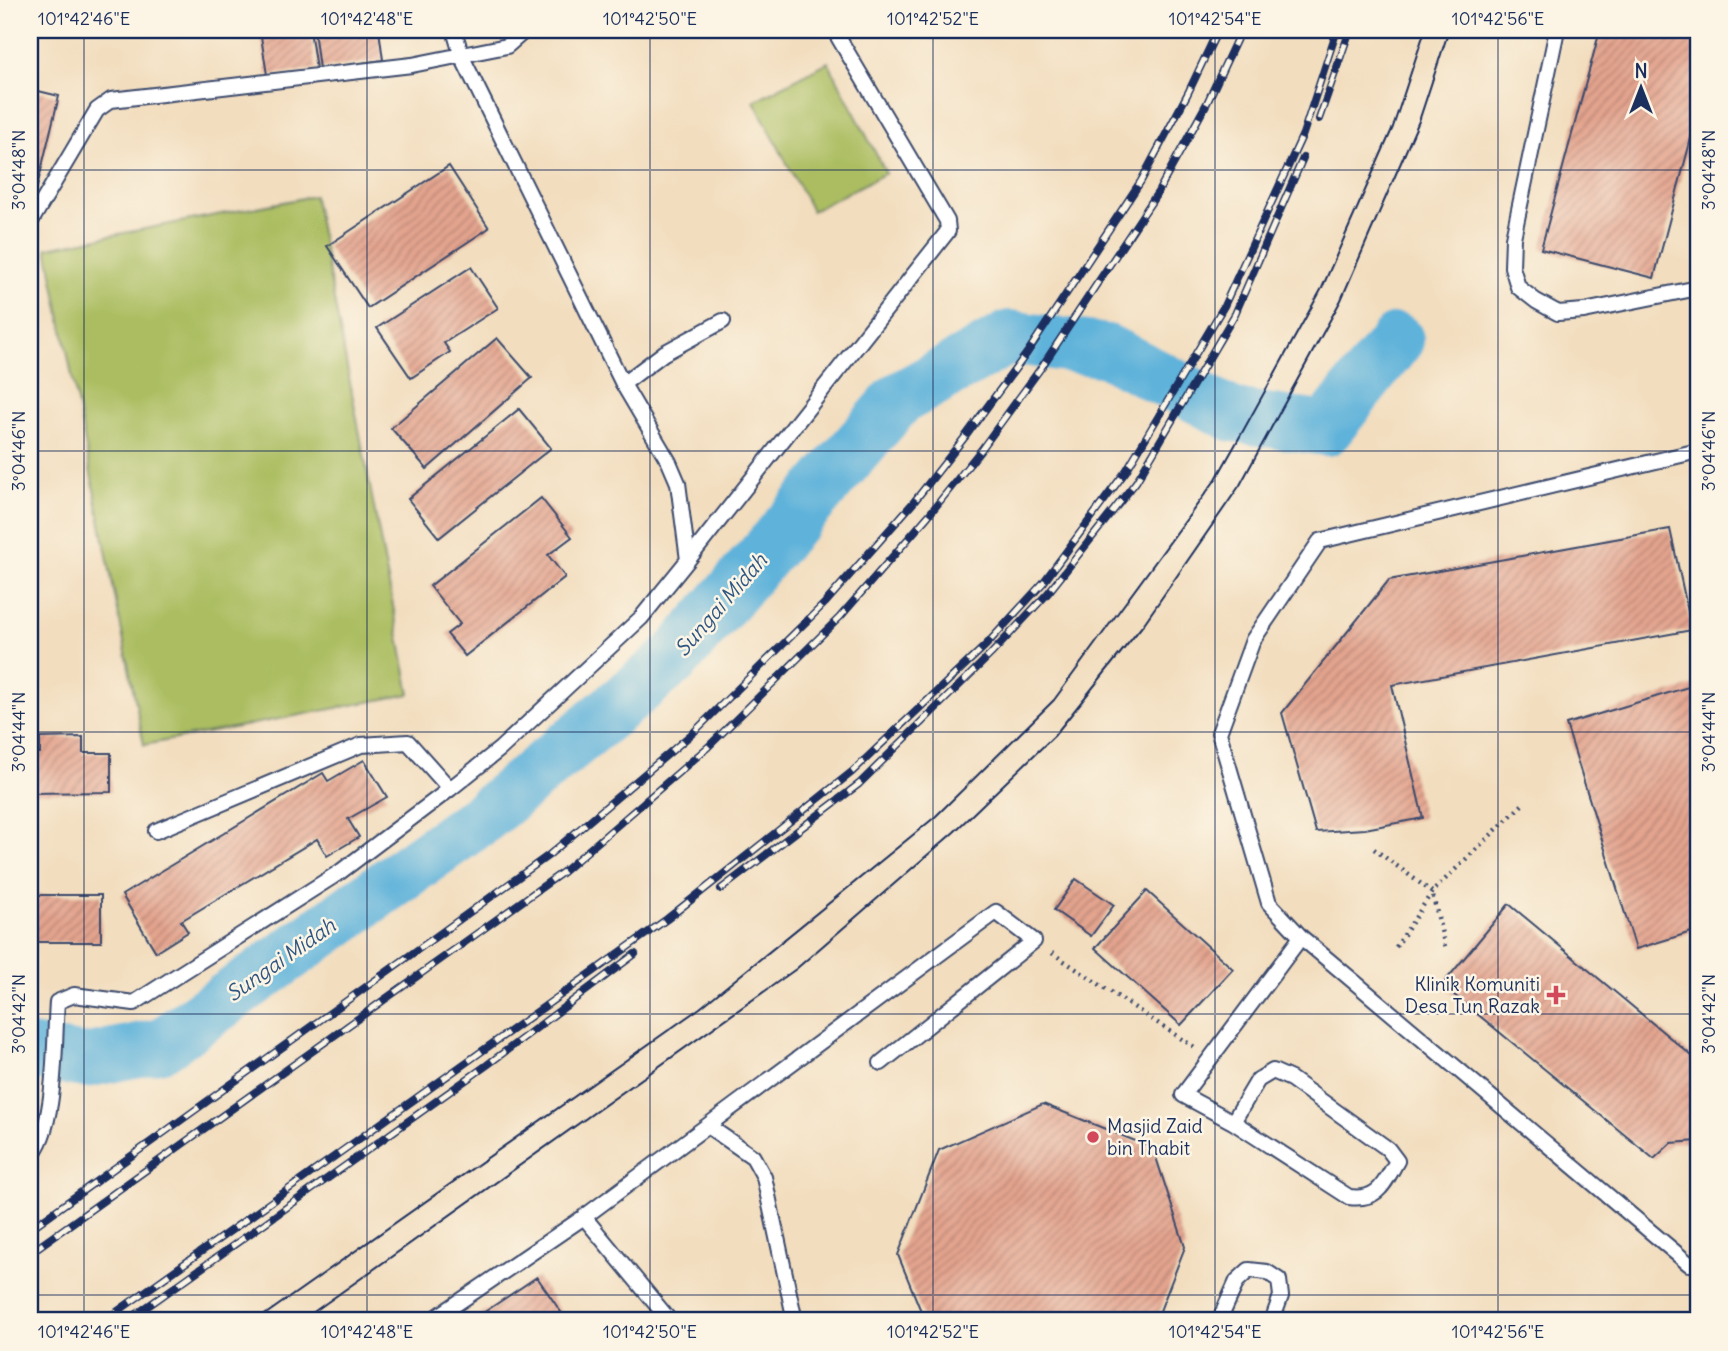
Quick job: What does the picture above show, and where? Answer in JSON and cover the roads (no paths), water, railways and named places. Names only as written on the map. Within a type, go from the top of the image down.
[{"type":"lane","points":[[454,30],[462,57],[623,384],[669,462],[678,483],[688,560]]},
{"type":"lane","points":[[30,223],[97,110],[111,100],[462,57],[507,46],[522,30]]},
{"type":"lane","points":[[30,1156],[38,1148],[49,1119],[57,1002],[74,995],[134,1003],[340,872],[500,749],[641,618],[948,231],[947,221],[834,30]]},
{"type":"lane","points":[[1558,30],[1513,238],[1512,267],[1518,286],[1536,301],[1558,313],[1584,311],[1698,288]]},
{"type":"lane","points":[[623,384],[664,353],[723,321]]},
{"type":"lane","points":[[1698,452],[1320,541],[1253,640],[1219,733],[1269,903],[1301,937],[1689,1264],[1698,1263]]},
{"type":"lane","points":[[156,831],[361,746],[408,742],[450,789]]},
{"type":"lane","points":[[431,1321],[584,1217],[996,912],[1034,941],[881,1063]]},
{"type":"lane","points":[[1233,1122],[1258,1080],[1272,1071],[1291,1079],[1388,1149],[1397,1161],[1378,1191],[1364,1199],[1349,1197],[1233,1122],[1183,1095],[1301,937]]},
{"type":"lane","points":[[708,1126],[753,1157],[764,1177],[796,1321]]},
{"type":"lane","points":[[584,1217],[670,1321]]},
{"type":"lane","points":[[1219,1321],[1237,1281],[1249,1270],[1267,1272],[1279,1280],[1281,1296],[1272,1321]]},
{"type":"waterway","name":"Sungai Midah","points":[[30,1052],[85,1061],[162,1045],[483,817],[674,659],[899,399],[1010,337],[1107,351],[1233,415],[1326,429],[1397,340]]},
{"type":"tram line","points":[[256,1321],[700,1008],[935,817],[1054,700],[1216,479],[1243,431],[1322,288],[1393,127],[1425,30]]},
{"type":"tram line","points":[[301,1321],[796,969],[954,832],[1054,736],[1143,625],[1240,485],[1341,300],[1419,121],[1449,30]]},
{"type":"railway","points":[[30,1229],[549,855],[694,732],[825,603],[913,503],[1027,353],[1141,181],[1218,30]]},
{"type":"railway","points":[[30,1253],[563,872],[708,747],[840,617],[928,516],[981,450],[1043,365],[1158,192],[1207,103],[1241,30]]},
{"type":"railway","points":[[104,1321],[667,919],[852,772],[986,645],[1043,583],[1126,471],[1224,306],[1303,134],[1337,30]]},
{"type":"railway","points":[[1319,119],[1350,30]]},
{"type":"railway","points":[[721,889],[859,784],[991,654],[1048,593],[1136,482],[1235,314],[1303,158]]},
{"type":"railway","points":[[127,1321],[487,1065],[635,954]]},
{"type":"place","name":"Klinik Komuniti Desa Tun Razak","points":[[1556,995]]},
{"type":"place","name":"Masjid Zaid bin Thabit","points":[[1093,1137]]}]
